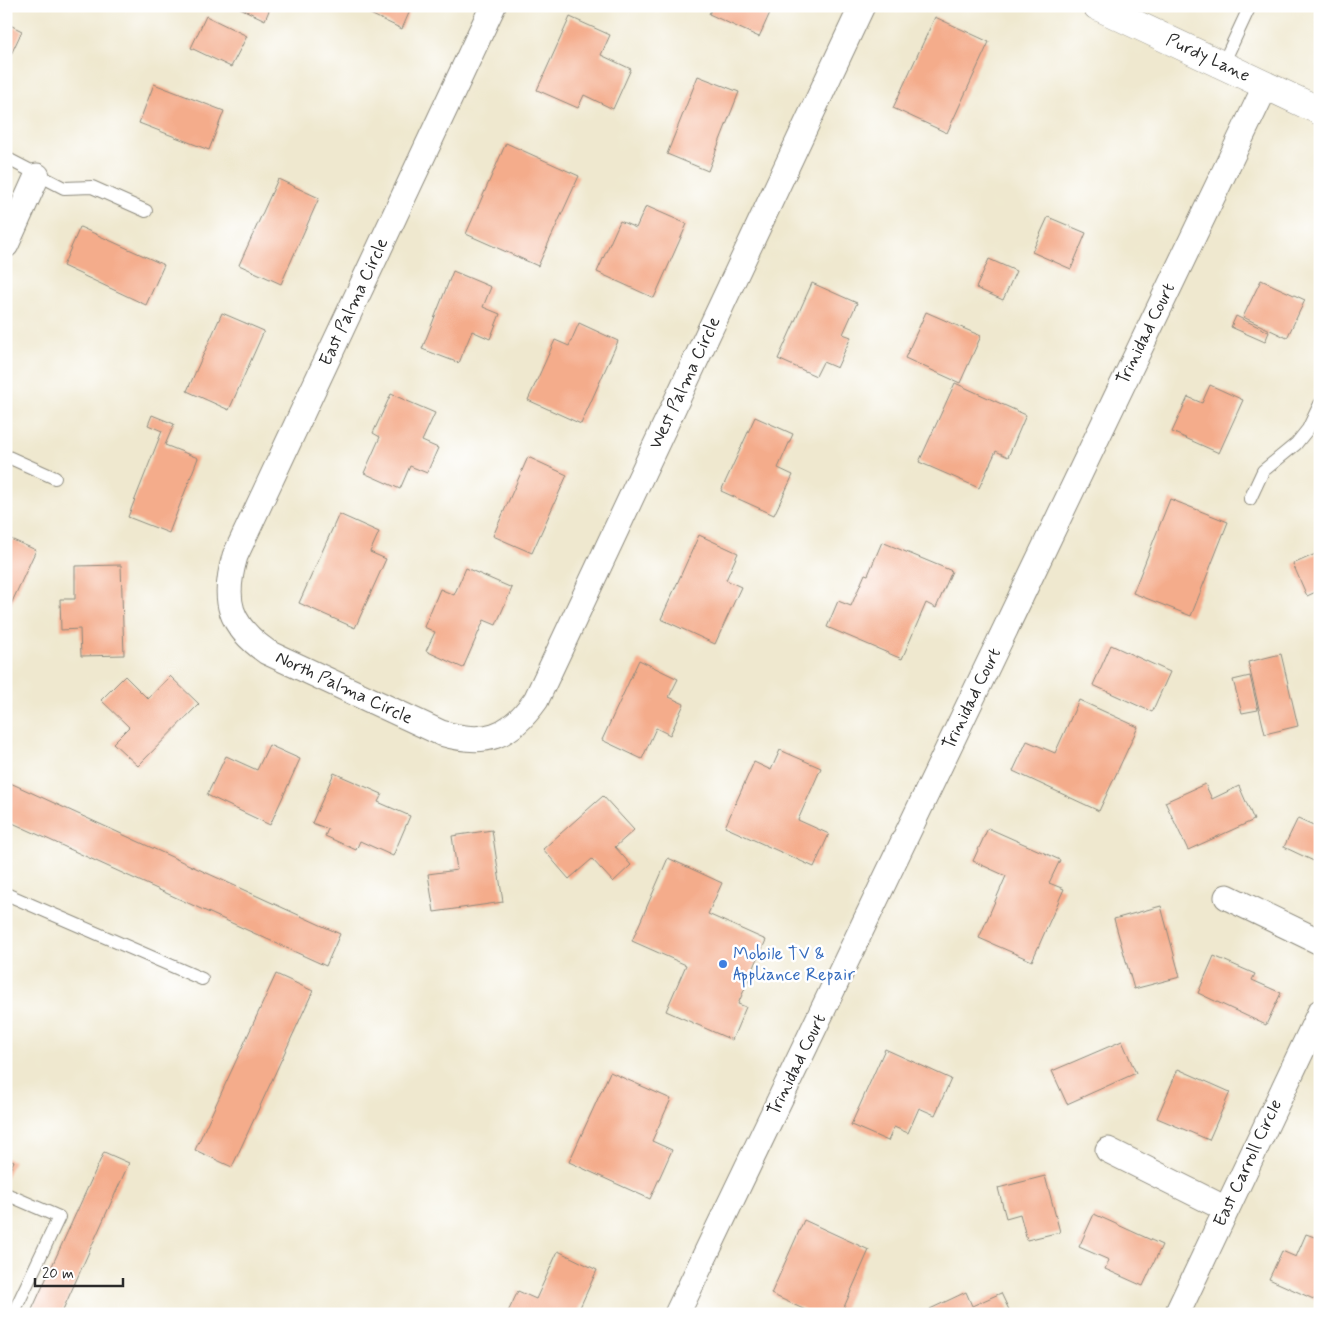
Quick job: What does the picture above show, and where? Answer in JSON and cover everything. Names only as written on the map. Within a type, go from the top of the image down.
[{"type":"street","name":"East Palma Circle","points":[[229,600],[229,578],[235,556],[493,6]]},
{"type":"street","name":"West Palma Circle","points":[[485,739],[506,731],[524,718],[536,700],[862,6]]},
{"type":"street","name":"Purdy Lane","points":[[1096,6],[1320,111]]},
{"type":"street","name":"Trinidad Court","points":[[678,1314],[1266,85]]},
{"type":"street","points":[[6,245],[37,176]]},
{"type":"street","name":"North Palma Circle","points":[[229,600],[236,621],[249,639],[267,652],[441,733],[462,739],[485,739]]},
{"type":"street","points":[[1227,896],[1320,942]]},
{"type":"street","name":"East Carroll Circle","points":[[1177,1314],[1320,1012]]},
{"type":"street","points":[[1108,1150],[1226,1209]]},
{"type":"lane","points":[[1223,64],[1250,6]]},
{"type":"lane","points":[[6,158],[37,176],[64,188],[92,187],[146,211]]},
{"type":"lane","points":[[1250,499],[1263,471],[1296,444],[1308,430],[1320,404]]},
{"type":"lane","points":[[6,456],[54,478]]},
{"type":"lane","points":[[6,894],[202,979]]},
{"type":"lane","points":[[6,1194],[59,1217],[13,1314]]},
{"type":"building","points":[[236,6],[271,6],[265,20]]},
{"type":"building","points":[[364,6],[412,6],[402,29],[362,10]]},
{"type":"building","points":[[713,6],[773,6],[759,37],[709,14]]},
{"type":"building","points":[[206,16],[247,36],[231,67],[191,48]]},
{"type":"building","points":[[570,17],[610,35],[601,55],[631,69],[613,109],[584,95],[578,108],[537,90]]},
{"type":"building","points":[[935,17],[989,42],[947,133],[893,108]]},
{"type":"building","points":[[6,23],[22,31],[6,65]]},
{"type":"building","points":[[698,76],[739,92],[708,171],[667,154]]},
{"type":"building","points":[[154,84],[224,111],[209,150],[139,123]]},
{"type":"building","points":[[506,143],[579,176],[538,266],[466,234]]},
{"type":"building","points":[[278,179],[319,198],[281,284],[239,265]]},
{"type":"building","points":[[646,206],[687,224],[654,298],[597,272],[620,221],[636,228]]},
{"type":"building","points":[[1048,217],[1086,233],[1071,269],[1032,252]]},
{"type":"building","points":[[80,227],[164,265],[146,305],[63,266]]},
{"type":"building","points":[[989,259],[1016,271],[1003,300],[976,288]]},
{"type":"building","points":[[453,271],[491,287],[483,307],[500,314],[490,339],[472,331],[459,363],[422,349]]},
{"type":"building","points":[[1261,280],[1305,300],[1287,338],[1243,317]]},
{"type":"building","points":[[812,283],[857,303],[843,334],[851,337],[837,368],[823,362],[816,376],[778,359]]},
{"type":"building","points":[[926,312],[981,336],[960,383],[905,358]]},
{"type":"building","points":[[222,313],[264,331],[229,410],[187,391]]},
{"type":"building","points":[[1236,316],[1269,332],[1265,342],[1231,327]]},
{"type":"building","points":[[579,323],[618,341],[581,424],[528,400],[555,340],[569,346]]},
{"type":"building","points":[[955,383],[1026,415],[1008,457],[996,451],[979,488],[919,462]]},
{"type":"building","points":[[1210,385],[1243,400],[1219,453],[1172,432],[1188,397],[1202,403]]},
{"type":"building","points":[[391,394],[435,413],[422,441],[438,448],[427,473],[410,466],[400,489],[364,473],[380,437],[373,433]]},
{"type":"building","points":[[152,415],[174,424],[165,445],[198,458],[169,533],[128,517],[162,431],[148,425]]},
{"type":"building","points":[[755,417],[793,434],[778,468],[793,475],[774,515],[721,491]]},
{"type":"building","points":[[528,457],[567,475],[532,553],[493,536]]},
{"type":"building","points":[[1170,499],[1228,522],[1191,616],[1133,593]]},
{"type":"building","points":[[339,514],[379,532],[370,552],[386,559],[355,628],[299,603]]},
{"type":"building","points":[[699,535],[738,553],[726,580],[741,587],[715,644],[661,619]]},
{"type":"building","points":[[6,537],[36,550],[6,615]]},
{"type":"building","points":[[882,542],[952,571],[936,608],[926,603],[902,659],[827,627],[838,601],[851,606],[865,574],[868,575]]},
{"type":"building","points":[[1320,552],[1320,590],[1307,596],[1293,564]]},
{"type":"building","points":[[121,565],[124,655],[81,656],[80,629],[61,630],[60,599],[75,599],[75,566]]},
{"type":"building","points":[[466,568],[512,588],[496,625],[484,620],[463,668],[426,651],[435,632],[424,627],[440,589],[454,595]]},
{"type":"building","points":[[1111,645],[1170,672],[1152,712],[1093,685]]},
{"type":"building","points":[[1281,654],[1298,726],[1265,734],[1248,662]]},
{"type":"building","points":[[639,660],[678,679],[669,697],[684,704],[670,735],[656,728],[642,759],[602,740]]},
{"type":"building","points":[[125,676],[148,699],[170,676],[199,704],[138,766],[113,743],[129,727],[101,700]]},
{"type":"building","points":[[1250,676],[1258,710],[1242,713],[1233,680]]},
{"type":"building","points":[[1079,700],[1138,727],[1099,811],[1013,771],[1027,741],[1055,753]]},
{"type":"building","points":[[269,745],[300,759],[270,825],[207,795],[226,756],[257,770]]},
{"type":"building","points":[[780,750],[821,768],[798,820],[829,834],[814,867],[725,827],[754,762],[771,770]]},
{"type":"building","points":[[334,773],[382,794],[378,802],[410,816],[393,856],[360,841],[356,850],[325,836],[328,829],[312,823]]},
{"type":"building","points":[[6,781],[340,934],[326,966],[6,820]]},
{"type":"building","points":[[1205,784],[1212,799],[1239,786],[1254,820],[1188,850],[1165,802]]},
{"type":"building","points":[[603,796],[634,830],[615,847],[631,865],[613,882],[592,859],[569,879],[543,849]]},
{"type":"building","points":[[1298,818],[1320,828],[1320,864],[1284,847]]},
{"type":"building","points":[[988,828],[1060,860],[1049,883],[1064,889],[1032,961],[979,938],[1006,876],[973,861]]},
{"type":"building","points":[[492,830],[503,902],[434,912],[428,874],[457,870],[452,836]]},
{"type":"building","points":[[668,858],[722,883],[708,914],[766,940],[738,1004],[746,1007],[732,1040],[666,1011],[686,965],[632,941]]},
{"type":"building","points":[[1161,906],[1180,977],[1134,989],[1114,919]]},
{"type":"building","points":[[1214,956],[1255,974],[1252,980],[1281,993],[1266,1025],[1198,993]]},
{"type":"building","points":[[276,974],[313,991],[232,1167],[195,1150]]},
{"type":"building","points":[[1122,1041],[1136,1073],[1067,1104],[1052,1071]]},
{"type":"building","points":[[885,1049],[951,1079],[935,1115],[919,1108],[908,1133],[894,1127],[888,1141],[851,1125]]},
{"type":"building","points":[[1178,1069],[1230,1092],[1209,1140],[1157,1118]]},
{"type":"building","points":[[610,1072],[671,1099],[652,1141],[672,1150],[650,1199],[569,1162]]},
{"type":"building","points":[[104,1152],[129,1163],[61,1314],[30,1314]]},
{"type":"building","points":[[6,1158],[14,1161],[6,1178]]},
{"type":"building","points":[[1045,1176],[1060,1232],[1027,1240],[1020,1214],[1006,1218],[998,1188]]},
{"type":"building","points":[[1094,1214],[1162,1245],[1143,1286],[1105,1269],[1109,1260],[1079,1247]]},
{"type":"building","points":[[804,1220],[869,1250],[841,1314],[814,1314],[771,1294]]},
{"type":"building","points":[[1306,1234],[1320,1239],[1320,1302],[1269,1279],[1282,1251],[1296,1257]]},
{"type":"building","points":[[558,1251],[597,1270],[577,1314],[507,1314],[518,1291],[536,1299]]},
{"type":"building","points":[[966,1292],[972,1306],[1001,1293],[1011,1314],[933,1314],[930,1309]]},
{"type":"place","name":"Mobile TV & Appliance Repair","points":[[723,964]]}]
